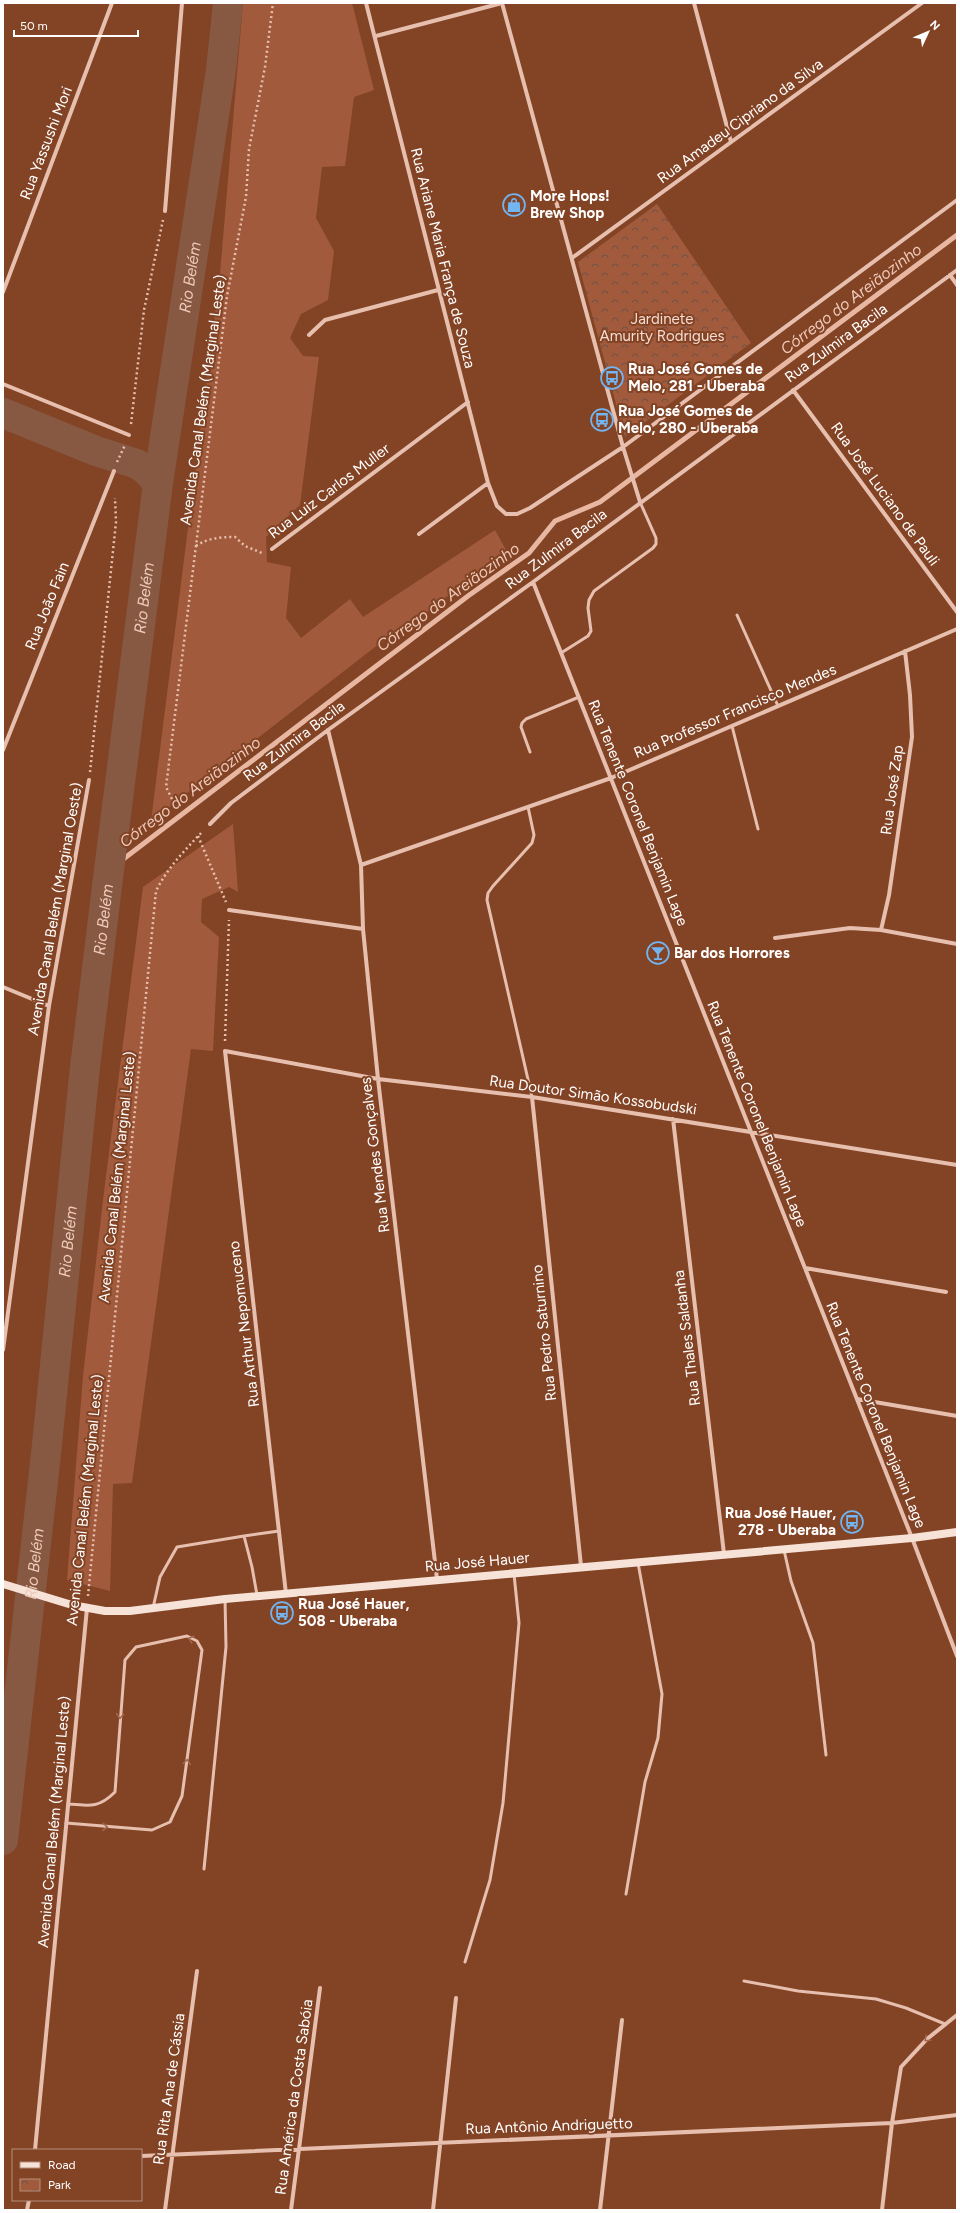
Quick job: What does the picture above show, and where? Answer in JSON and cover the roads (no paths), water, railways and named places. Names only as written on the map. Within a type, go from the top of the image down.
[{"type":"main road","name":"Rua José Hauer","points":[[3,1584],[72,1605],[112,1611],[437,1579],[912,1538],[957,1532]]},
{"type":"street","name":"Rua Yassushi Mori","points":[[3,292],[112,3]]},
{"type":"street","points":[[165,211],[182,3]]},
{"type":"street","name":"Rua Ariane Maria França de Souza","points":[[366,3],[376,36],[438,290],[488,483],[497,506],[506,514],[517,514],[530,508],[623,447]]},
{"type":"street","points":[[376,36],[502,3],[623,447],[640,502]]},
{"type":"street","points":[[694,3],[731,142]]},
{"type":"street","name":"Rua Amadeu Cipriano da Silva","points":[[572,258],[922,3]]},
{"type":"street","points":[[623,447],[957,200]]},
{"type":"street","name":"Rua Zulmira Bacila","points":[[210,824],[231,804],[328,730],[533,582],[957,270]]},
{"type":"street","points":[[950,275],[957,285]]},
{"type":"street","points":[[309,335],[325,320],[438,290]]},
{"type":"street","points":[[3,384],[130,435]]},
{"type":"street","name":"Rua José Luciano de Pauli","points":[[793,390],[957,612]]},
{"type":"street","name":"Rua Luiz Carlos Muller","points":[[272,549],[468,402]]},
{"type":"street","name":"Rua João Fain","points":[[3,750],[114,470]]},
{"type":"street","points":[[419,534],[488,483]]},
{"type":"street","name":"Rua Tenente Coronel Benjamin Lage","points":[[533,582],[912,1538],[957,1656]]},
{"type":"street","name":"Rua Professor Francisco Mendes","points":[[361,864],[611,778],[957,629]]},
{"type":"street","name":"Rua José Zap","points":[[881,930],[889,895],[912,737],[910,696],[905,652]]},
{"type":"street","name":"Rua Mendes Gonçalves","points":[[328,730],[361,864],[364,929],[378,1079],[437,1579]]},
{"type":"street","name":"Avenida Canal Belém (Marginal Oeste)","points":[[3,1350],[49,1006],[90,780]]},
{"type":"street","points":[[229,910],[364,929]]},
{"type":"street","points":[[775,938],[850,928],[881,930],[957,944]]},
{"type":"street","points":[[3,987],[49,1006]]},
{"type":"street","name":"Rua Doutor Simão Kossobudski","points":[[225,1051],[378,1079],[532,1097],[957,1165]]},
{"type":"street","name":"Rua Arthur Nepomuceno","points":[[225,1051],[286,1594]]},
{"type":"street","name":"Rua Pedro Saturnino","points":[[532,1097],[581,1566]]},
{"type":"street","name":"Rua Thales Saldanha","points":[[673,1119],[724,1554]]},
{"type":"street","points":[[805,1268],[946,1292]]},
{"type":"street","points":[[857,1399],[957,1416]]},
{"type":"street","name":"Avenida Canal Belém (Marginal Leste)","points":[[35,2149],[87,1608]]},
{"type":"street","name":"Rua Rita Ana de Cássia","points":[[165,2210],[197,1971]]},
{"type":"street","name":"Rua América da Costa Sabóia","points":[[291,2210],[320,1988]]},
{"type":"street","points":[[434,2210],[456,1998]]},
{"type":"street","points":[[882,2210],[892,2123],[901,2067],[927,2039],[957,2015]]},
{"type":"street","points":[[600,2210],[622,2020]]},
{"type":"street","name":"Rua Antônio Andriguetto","points":[[142,2156],[892,2123],[957,2115]]},
{"type":"lane","points":[[561,653],[588,636],[591,631],[588,608],[589,600],[594,591],[656,544],[656,538],[640,502]]},
{"type":"lane","points":[[737,615],[778,706]]},
{"type":"lane","points":[[530,752],[521,727],[522,723],[526,719],[579,697]]},
{"type":"lane","points":[[732,726],[758,828]]},
{"type":"lane","points":[[528,807],[534,835],[532,843],[493,886],[488,893],[487,900],[532,1097]]},
{"type":"lane","points":[[153,1608],[160,1577],[177,1547],[280,1531]]},
{"type":"lane","points":[[244,1536],[252,1567],[257,1597]]},
{"type":"lane","points":[[783,1548],[791,1581],[813,1643],[826,1755]]},
{"type":"lane","points":[[626,1894],[645,1782],[658,1738],[662,1694],[638,1561]]},
{"type":"lane","points":[[465,1962],[490,1880],[503,1803],[519,1623],[514,1572]]},
{"type":"lane","points":[[204,1869],[226,1647],[225,1599]]},
{"type":"lane","points":[[66,1823],[152,1830],[170,1822],[182,1796],[202,1650],[197,1641],[187,1636],[136,1647],[125,1660],[115,1792],[104,1803],[88,1806],[68,1804]]},
{"type":"lane","points":[[744,1981],[791,1990],[876,1999],[906,2008],[945,2024]]},
{"type":"waterway","name":"Rio Belém","points":[[3,1840],[46,1454],[85,1067],[109,870],[158,483],[221,70],[228,3]]},
{"type":"waterway","name":"Córrego do Areiãozinho","points":[[109,870],[468,596],[529,553],[555,521],[600,502],[957,235]]},
{"type":"waterway","points":[[3,413],[96,451],[137,464],[146,470],[158,483]]},
{"type":"place","name":"More Hops! Brew Shop","points":[[514,205]]},
{"type":"place","name":"Rua José Gomes de Melo, 281 - Uberaba","points":[[612,378]]},
{"type":"place","name":"Rua José Gomes de Melo, 280 - Uberaba","points":[[602,420]]},
{"type":"place","name":"Bar dos Horrores","points":[[658,953]]},
{"type":"place","name":"Rua José Hauer, 278 - Uberaba","points":[[852,1522]]},
{"type":"place","name":"Rua José Hauer, 508 - Uberaba","points":[[282,1613]]},
{"type":"park label","name":"Jardinete Amurity Rodrigues","points":[[662,328]]}]
